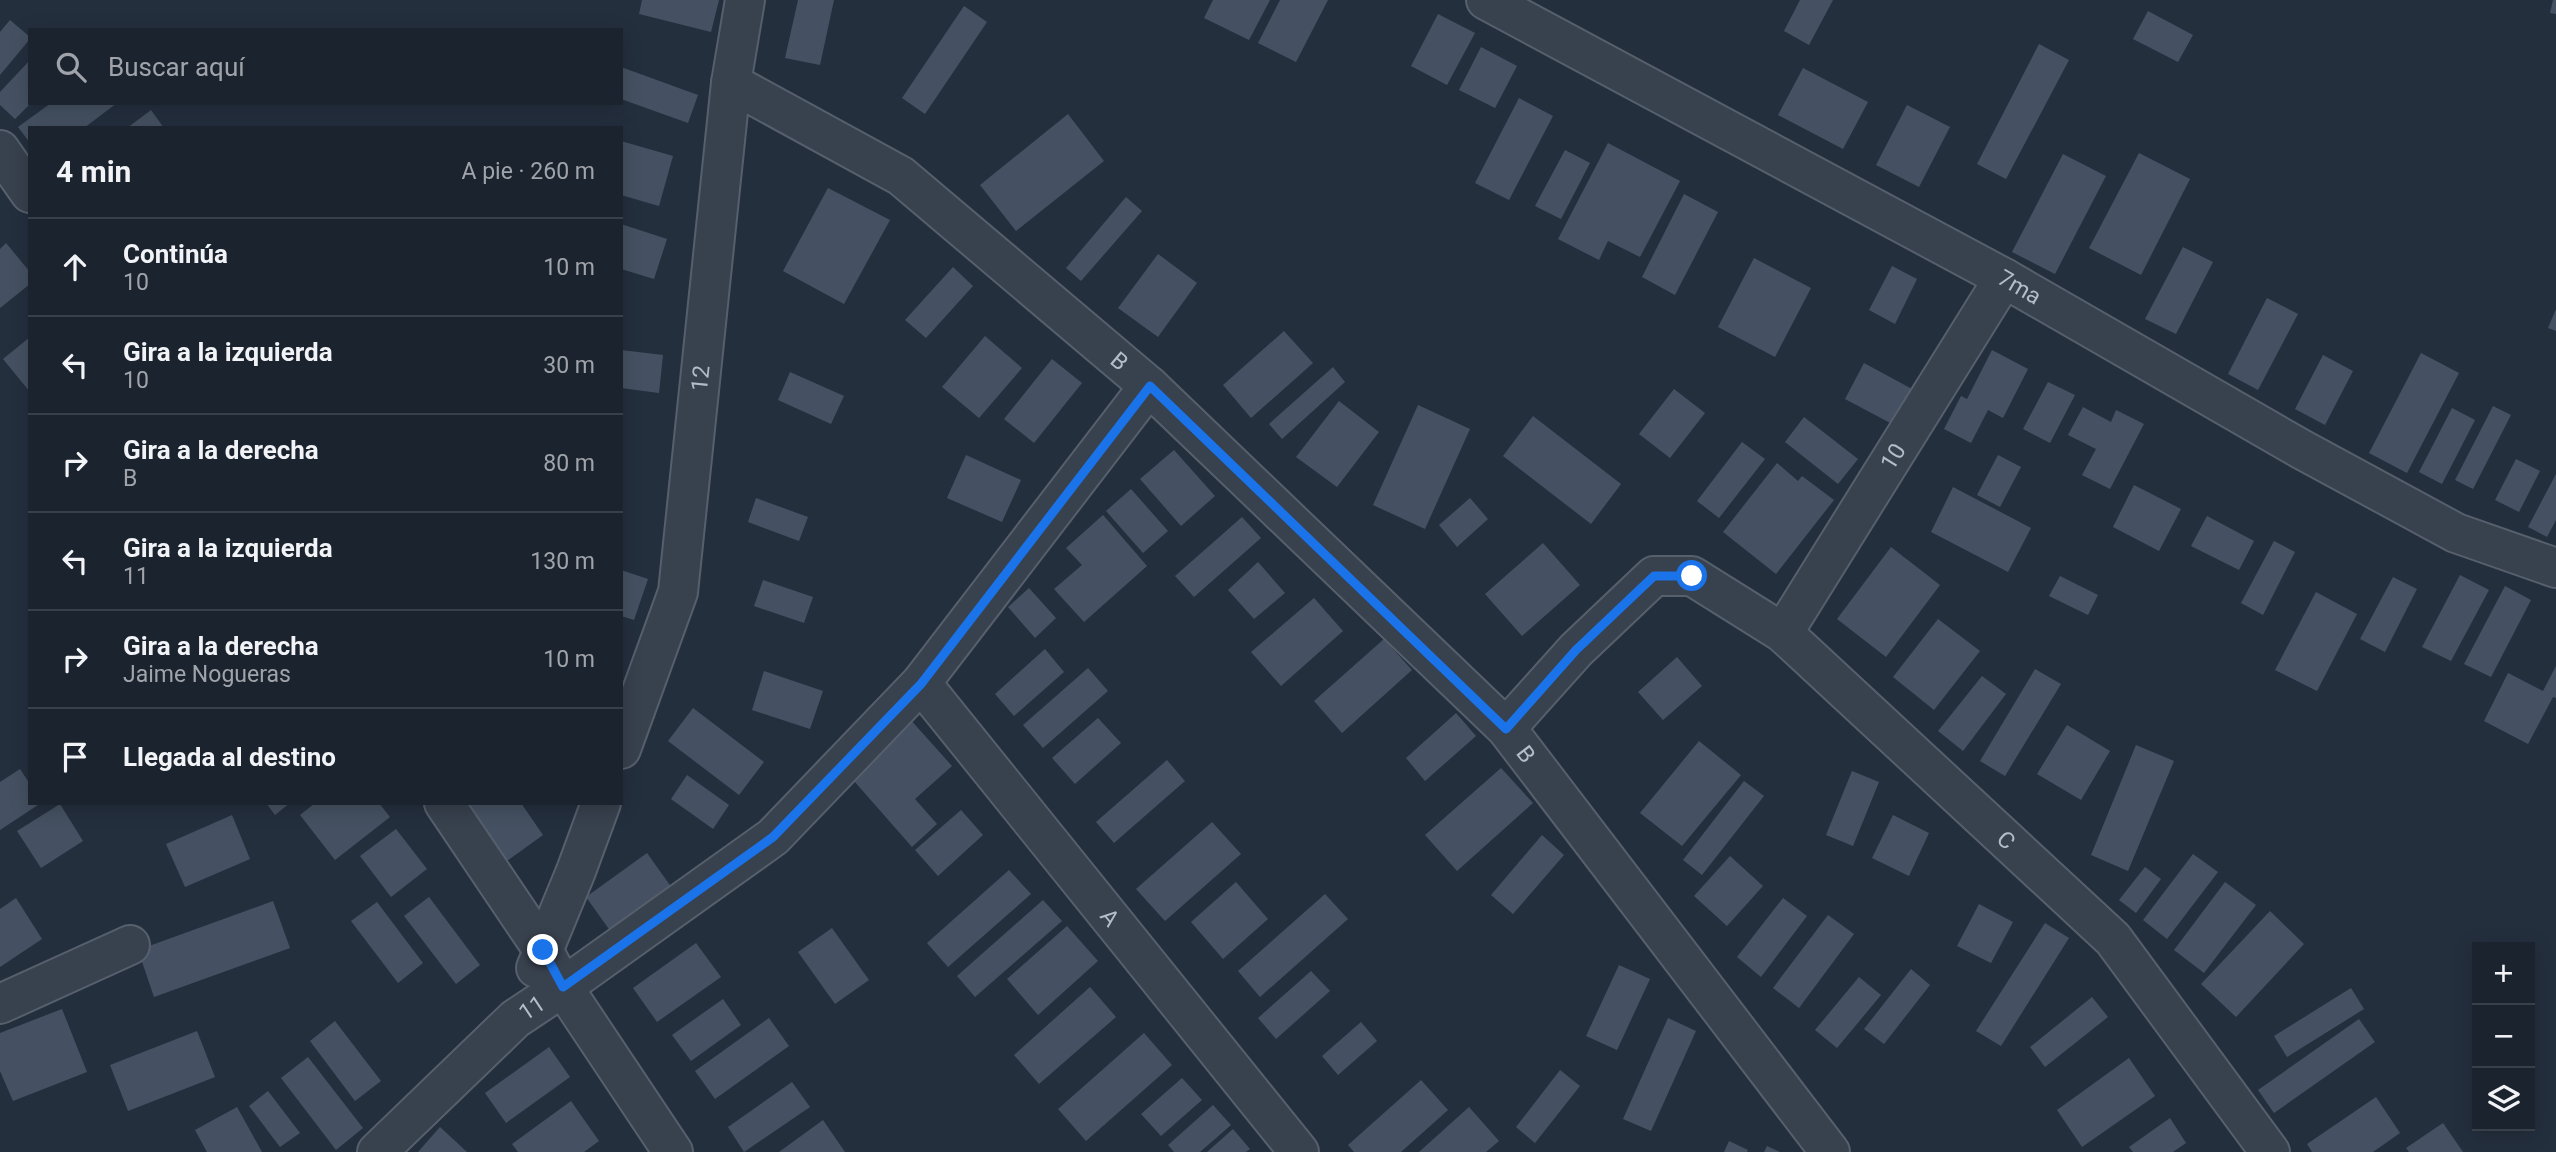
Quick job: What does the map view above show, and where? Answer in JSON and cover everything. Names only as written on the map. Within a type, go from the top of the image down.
[{"type":"street","name":"12","points":[[623,744],[678,593],[731,83],[745,0]]},
{"type":"street","name":"7ma","points":[[1486,0],[2004,278],[2301,449],[2456,533],[2556,568]]},
{"type":"street","name":"B","points":[[731,83],[901,176],[1150,386],[1506,729],[1830,1152]]},
{"type":"street","points":[[0,150],[28,190]]},
{"type":"street","name":"10","points":[[1783,633],[2004,278]]},
{"type":"street","name":"11","points":[[377,1152],[515,1019],[773,837],[921,684],[1150,386]]},
{"type":"street","name":"C","points":[[1506,729],[1576,650],[1654,576],[1692,576],[1783,633],[2113,939],[2270,1152]]},
{"type":"street","name":"A","points":[[921,684],[1299,1152]]},
{"type":"street","points":[[445,805],[543,950],[563,987],[673,1152]]},
{"type":"street","points":[[515,1019],[576,872],[600,805]]},
{"type":"street","points":[[0,1004],[130,945]]},
{"type":"building","points":[[642,0],[719,0],[711,32],[639,14]]},
{"type":"building","points":[[798,0],[834,0],[820,65],[785,58]]},
{"type":"building","points":[[1213,0],[1270,0],[1249,40],[1204,18]]},
{"type":"building","points":[[1280,0],[1328,0],[1296,62],[1258,43]]},
{"type":"building","points":[[1800,0],[1833,0],[1809,45],[1784,31]]},
{"type":"building","points":[[2553,0],[2556,0],[2556,14],[2550,13]]},
{"type":"building","points":[[964,6],[987,22],[925,114],[902,98]]},
{"type":"building","points":[[2148,11],[2193,35],[2178,62],[2133,39]]},
{"type":"building","points":[[1438,14],[1475,33],[1447,85],[1411,66]]},
{"type":"building","points":[[10,20],[28,35],[28,41],[0,75],[0,32]]},
{"type":"building","points":[[2039,44],[2069,60],[2006,179],[1977,164]]},
{"type":"building","points":[[1481,47],[1517,66],[1495,108],[1459,90]]},
{"type":"building","points":[[28,62],[29,105],[15,119],[0,105],[0,92]]},
{"type":"building","points":[[623,68],[698,95],[688,123],[623,100]]},
{"type":"building","points":[[1803,68],[1868,102],[1843,149],[1778,115]]},
{"type":"building","points":[[1519,98],[1553,116],[1509,200],[1475,183]]},
{"type":"building","points":[[48,105],[114,105],[87,126],[28,126],[28,140],[18,127]]},
{"type":"building","points":[[1907,105],[1950,127],[1919,187],[1876,165]]},
{"type":"building","points":[[151,110],[163,126],[130,126]]},
{"type":"building","points":[[1068,114],[1104,161],[1016,231],[980,185]]},
{"type":"building","points":[[623,142],[673,156],[659,206],[623,196]]},
{"type":"building","points":[[1608,143],[1680,181],[1640,257],[1608,241],[1599,260],[1558,239]]},
{"type":"building","points":[[1565,150],[1590,163],[1561,219],[1535,206]]},
{"type":"building","points":[[2139,153],[2190,179],[2141,275],[2089,248]]},
{"type":"building","points":[[2063,154],[2106,176],[2055,274],[2012,252]]},
{"type":"building","points":[[828,188],[890,220],[844,304],[783,271]]},
{"type":"building","points":[[1684,194],[1718,212],[1675,295],[1642,277]]},
{"type":"building","points":[[1126,197],[1142,211],[1081,281],[1066,268]]},
{"type":"building","points":[[623,225],[667,239],[654,279],[623,270]]},
{"type":"building","points":[[6,243],[28,270],[28,286],[0,308],[0,249]]},
{"type":"building","points":[[2183,247],[2213,262],[2176,334],[2145,319]]},
{"type":"building","points":[[1158,254],[1197,283],[1158,337],[1118,308]]},
{"type":"building","points":[[1754,258],[1811,288],[1775,357],[1718,327]]},
{"type":"building","points":[[1892,266],[1917,279],[1895,324],[1869,310]]},
{"type":"building","points":[[953,267],[973,286],[926,338],[905,320]]},
{"type":"building","points":[[2267,298],[2298,314],[2258,390],[2228,374]]},
{"type":"building","points":[[2556,309],[2556,331],[2548,328]]},
{"type":"building","points":[[1284,331],[1313,363],[1251,418],[1223,385]]},
{"type":"building","points":[[985,336],[1022,368],[979,418],[942,387]]},
{"type":"building","points":[[28,339],[28,390],[3,359]]},
{"type":"building","points":[[623,350],[663,355],[659,393],[623,388]]},
{"type":"building","points":[[1992,350],[2028,369],[2003,418],[1988,410],[1971,443],[1944,429],[1961,396],[1967,399]]},
{"type":"building","points":[[2421,353],[2459,373],[2407,473],[2369,453]]},
{"type":"building","points":[[2323,355],[2353,371],[2325,425],[2295,409]]},
{"type":"building","points":[[1052,359],[1082,383],[1034,443],[1004,419]]},
{"type":"building","points":[[1864,363],[1912,389],[1894,425],[1845,399]]},
{"type":"building","points":[[1333,367],[1345,382],[1282,439],[1269,424]]},
{"type":"building","points":[[790,372],[844,396],[831,424],[778,400]]},
{"type":"building","points":[[2048,382],[2075,395],[2050,443],[2023,429]]},
{"type":"building","points":[[1674,389],[1705,413],[1670,458],[1639,434]]},
{"type":"building","points":[[1339,401],[1379,432],[1337,487],[1296,457]]},
{"type":"building","points":[[1418,405],[1470,429],[1425,529],[1373,505]]},
{"type":"building","points":[[2493,406],[2511,415],[2473,489],[2455,480]]},
{"type":"building","points":[[2083,407],[2111,422],[2116,410],[2144,424],[2110,489],[2082,475],[2096,449],[2068,435]]},
{"type":"building","points":[[2452,408],[2475,420],[2442,484],[2419,472]]},
{"type":"building","points":[[1533,416],[1621,484],[1591,524],[1503,456]]},
{"type":"building","points":[[1804,417],[1858,459],[1838,484],[1785,442]]},
{"type":"building","points":[[1742,442],[1765,459],[1719,518],[1697,501]]},
{"type":"building","points":[[1174,450],[1215,496],[1181,526],[1140,479]]},
{"type":"building","points":[[966,455],[1021,480],[1002,522],[947,498]]},
{"type":"building","points":[[1998,455],[2021,467],[2000,507],[1977,495]]},
{"type":"building","points":[[2516,459],[2540,471],[2519,512],[2495,500]]},
{"type":"building","points":[[1777,463],[1798,481],[1802,476],[1834,500],[1776,574],[1723,532]]},
{"type":"building","points":[[2556,474],[2556,520],[2547,537],[2528,527]]},
{"type":"building","points":[[2134,485],[2181,509],[2159,551],[2113,527]]},
{"type":"building","points":[[1953,487],[2031,528],[2008,572],[1931,532]]},
{"type":"building","points":[[1131,489],[1168,531],[1143,553],[1106,511]]},
{"type":"building","points":[[756,498],[808,517],[799,541],[748,522]]},
{"type":"building","points":[[1470,498],[1488,519],[1457,547],[1439,525]]},
{"type":"building","points":[[1103,515],[1147,566],[1084,622],[1054,589],[1082,565],[1066,548]]},
{"type":"building","points":[[2207,516],[2254,541],[2239,570],[2191,546]]},
{"type":"building","points":[[1242,517],[1261,538],[1194,597],[1175,576]]},
{"type":"building","points":[[2274,541],[2295,552],[2263,615],[2241,603]]},
{"type":"building","points":[[1543,543],[1580,585],[1522,636],[1485,594]]},
{"type":"building","points":[[1891,547],[1940,585],[1886,657],[1837,619]]},
{"type":"building","points":[[1258,562],[1285,593],[1254,619],[1228,590]]},
{"type":"building","points":[[623,571],[648,579],[634,620],[623,617]]},
{"type":"building","points":[[2460,575],[2489,590],[2451,661],[2422,647]]},
{"type":"building","points":[[2060,576],[2098,595],[2088,615],[2049,596]]},
{"type":"building","points":[[2393,577],[2417,589],[2385,652],[2360,639]]},
{"type":"building","points":[[763,580],[813,597],[804,623],[754,606]]},
{"type":"building","points":[[2505,586],[2531,600],[2491,677],[2464,664]]},
{"type":"building","points":[[1029,588],[1056,618],[1035,638],[1008,607]]},
{"type":"building","points":[[2316,592],[2357,614],[2317,691],[2275,670]]},
{"type":"building","points":[[1314,598],[1343,631],[1281,686],[1251,652]]},
{"type":"building","points":[[1938,619],[1980,651],[1934,710],[1893,677]]},
{"type":"building","points":[[1384,639],[1412,670],[1342,733],[1314,701]]},
{"type":"building","points":[[1045,649],[1064,672],[1014,716],[995,694]]},
{"type":"building","points":[[1677,657],[1702,686],[1663,720],[1638,692]]},
{"type":"building","points":[[2556,666],[2556,698],[2553,697],[2528,744],[2484,721],[2508,673],[2543,691]]},
{"type":"building","points":[[1088,668],[1108,691],[1043,748],[1023,725]]},
{"type":"building","points":[[2035,669],[2061,684],[2005,776],[1980,761]]},
{"type":"building","points":[[764,671],[823,691],[810,729],[752,710]]},
{"type":"building","points":[[1982,676],[2006,694],[1963,751],[1938,731]]},
{"type":"building","points":[[693,708],[764,762],[739,795],[668,741]]},
{"type":"building","points":[[1456,713],[1476,736],[1425,781],[1406,758]]},
{"type":"building","points":[[909,718],[952,766],[915,799],[937,824],[912,847],[847,773]]},
{"type":"building","points":[[1098,718],[1121,743],[1075,784],[1052,758]]},
{"type":"building","points":[[2067,725],[2110,751],[2081,800],[2037,774]]},
{"type":"building","points":[[1699,741],[1741,775],[1682,846],[1640,813]]},
{"type":"building","points":[[2136,745],[2174,761],[2128,871],[2091,855]]},
{"type":"building","points":[[1167,760],[1185,781],[1114,843],[1096,822]]},
{"type":"building","points":[[1501,768],[1533,803],[1457,871],[1425,835]]},
{"type":"building","points":[[20,769],[28,781],[28,805],[38,805],[0,830],[0,782]]},
{"type":"building","points":[[1852,771],[1879,782],[1853,846],[1826,835]]},
{"type":"building","points":[[687,775],[729,805],[713,829],[671,799]]},
{"type":"building","points":[[1744,781],[1764,796],[1702,875],[1683,860]]},
{"type":"building","points":[[61,805],[83,841],[41,868],[17,831]]},
{"type":"building","points":[[268,805],[288,805],[275,815]]},
{"type":"building","points":[[312,805],[381,805],[390,817],[335,860],[300,815]]},
{"type":"building","points":[[471,805],[522,805],[543,835],[504,863],[466,809]]},
{"type":"building","points":[[961,810],[983,835],[938,876],[915,850]]},
{"type":"building","points":[[232,815],[250,859],[185,887],[166,844]]},
{"type":"building","points":[[1893,815],[1929,833],[1909,876],[1872,858]]},
{"type":"building","points":[[1212,822],[1241,854],[1165,921],[1136,889]]},
{"type":"building","points":[[396,829],[427,869],[391,897],[360,856]]},
{"type":"building","points":[[1542,835],[1564,855],[1513,914],[1491,895]]},
{"type":"building","points":[[647,853],[672,888],[611,932],[586,897]]},
{"type":"building","points":[[2193,854],[2218,872],[2167,939],[2143,920]]},
{"type":"building","points":[[1730,856],[1763,886],[1727,926],[1694,896]]},
{"type":"building","points":[[2145,867],[2161,879],[2136,913],[2119,900]]},
{"type":"building","points":[[1009,870],[1031,894],[948,967],[927,943]]},
{"type":"building","points":[[1236,882],[1268,919],[1223,959],[1191,922]]},
{"type":"building","points":[[2225,882],[2256,905],[2204,973],[2174,950]]},
{"type":"building","points":[[1325,894],[1348,919],[1260,997],[1238,971]]},
{"type":"building","points":[[429,897],[480,965],[456,984],[404,916]]},
{"type":"building","points":[[16,898],[42,939],[0,967],[0,909]]},
{"type":"building","points":[[1783,898],[1807,916],[1761,977],[1737,957]]},
{"type":"building","points":[[1043,900],[1062,921],[975,997],[957,976]]},
{"type":"building","points":[[273,901],[290,948],[154,997],[138,950]]},
{"type":"building","points":[[377,902],[423,963],[398,983],[351,921]]},
{"type":"building","points":[[1979,904],[2013,922],[1991,963],[1957,946]]},
{"type":"building","points":[[2270,911],[2304,944],[2236,1017],[2201,984]]},
{"type":"building","points":[[1828,915],[1854,934],[1799,1008],[1773,988]]},
{"type":"building","points":[[2045,923],[2069,938],[2001,1046],[1976,1031]]},
{"type":"building","points":[[1067,926],[1098,961],[1038,1015],[1007,979]]},
{"type":"building","points":[[832,928],[869,980],[835,1004],[798,952]]},
{"type":"building","points":[[696,943],[721,977],[657,1022],[633,988]]},
{"type":"building","points":[[1619,965],[1650,979],[1617,1050],[1586,1036]]},
{"type":"building","points":[[1911,969],[1930,985],[1884,1044],[1864,1029]]},
{"type":"building","points":[[1311,971],[1330,991],[1276,1039],[1258,1018]]},
{"type":"building","points":[[1859,977],[1881,995],[1837,1048],[1815,1030]]},
{"type":"building","points":[[1090,987],[1116,1017],[1039,1084],[1014,1055]]},
{"type":"building","points":[[2351,988],[2364,1009],[2287,1057],[2274,1036]]},
{"type":"building","points":[[2092,997],[2108,1017],[2045,1067],[2030,1047]]},
{"type":"building","points":[[723,999],[741,1025],[691,1061],[672,1035]]},
{"type":"building","points":[[62,1009],[87,1072],[13,1101],[0,1071],[0,1033]]},
{"type":"building","points":[[769,1018],[789,1046],[715,1099],[695,1071]]},
{"type":"building","points":[[1668,1018],[1696,1031],[1651,1131],[1623,1119]]},
{"type":"building","points":[[2359,1019],[2375,1042],[2274,1113],[2258,1090]]},
{"type":"building","points":[[335,1021],[381,1081],[355,1101],[310,1041]]},
{"type":"building","points":[[1361,1022],[1377,1041],[1338,1075],[1322,1056]]},
{"type":"building","points":[[197,1031],[215,1077],[128,1111],[110,1065]]},
{"type":"building","points":[[1144,1033],[1172,1065],[1086,1141],[1058,1109]]},
{"type":"building","points":[[549,1047],[570,1077],[506,1123],[485,1093]]},
{"type":"building","points":[[308,1057],[363,1128],[336,1150],[281,1078]]},
{"type":"building","points":[[2129,1058],[2155,1096],[2082,1147],[2057,1110]]},
{"type":"building","points":[[1560,1070],[1580,1086],[1535,1143],[1516,1127]]},
{"type":"building","points":[[1182,1078],[1202,1100],[1161,1136],[1141,1114]]},
{"type":"building","points":[[1421,1080],[1448,1110],[1401,1152],[1354,1152],[1348,1145]]},
{"type":"building","points":[[792,1082],[810,1107],[744,1152],[728,1127]]},
{"type":"building","points":[[268,1091],[300,1133],[280,1147],[249,1106]]},
{"type":"building","points":[[2376,1097],[2400,1133],[2373,1152],[2312,1152],[2307,1144]]},
{"type":"building","points":[[571,1101],[599,1141],[584,1152],[518,1152],[512,1144]]},
{"type":"building","points":[[1213,1105],[1231,1125],[1200,1152],[1174,1152],[1168,1145]]},
{"type":"building","points":[[237,1107],[262,1152],[207,1152],[195,1130]]},
{"type":"building","points":[[1469,1107],[1499,1141],[1486,1152],[1419,1152]]},
{"type":"building","points":[[2170,1118],[2186,1143],[2173,1152],[2133,1152],[2129,1147]]},
{"type":"building","points":[[823,1120],[845,1152],[779,1152]]},
{"type":"building","points":[[2443,1123],[2463,1152],[2409,1152],[2406,1148]]},
{"type":"building","points":[[440,1127],[467,1152],[418,1152]]},
{"type":"building","points":[[1233,1129],[1250,1149],[1246,1152],[1207,1152]]},
{"type":"building","points":[[1729,1141],[1748,1150],[1747,1152],[1724,1152]]},
{"type":"building","points":[[1767,1146],[1780,1152],[1764,1152]]},
{"type":"route","points":[[543,950],[563,987],[773,837],[921,684],[1150,386],[1506,729],[1576,650],[1654,576],[1692,576]]}]
